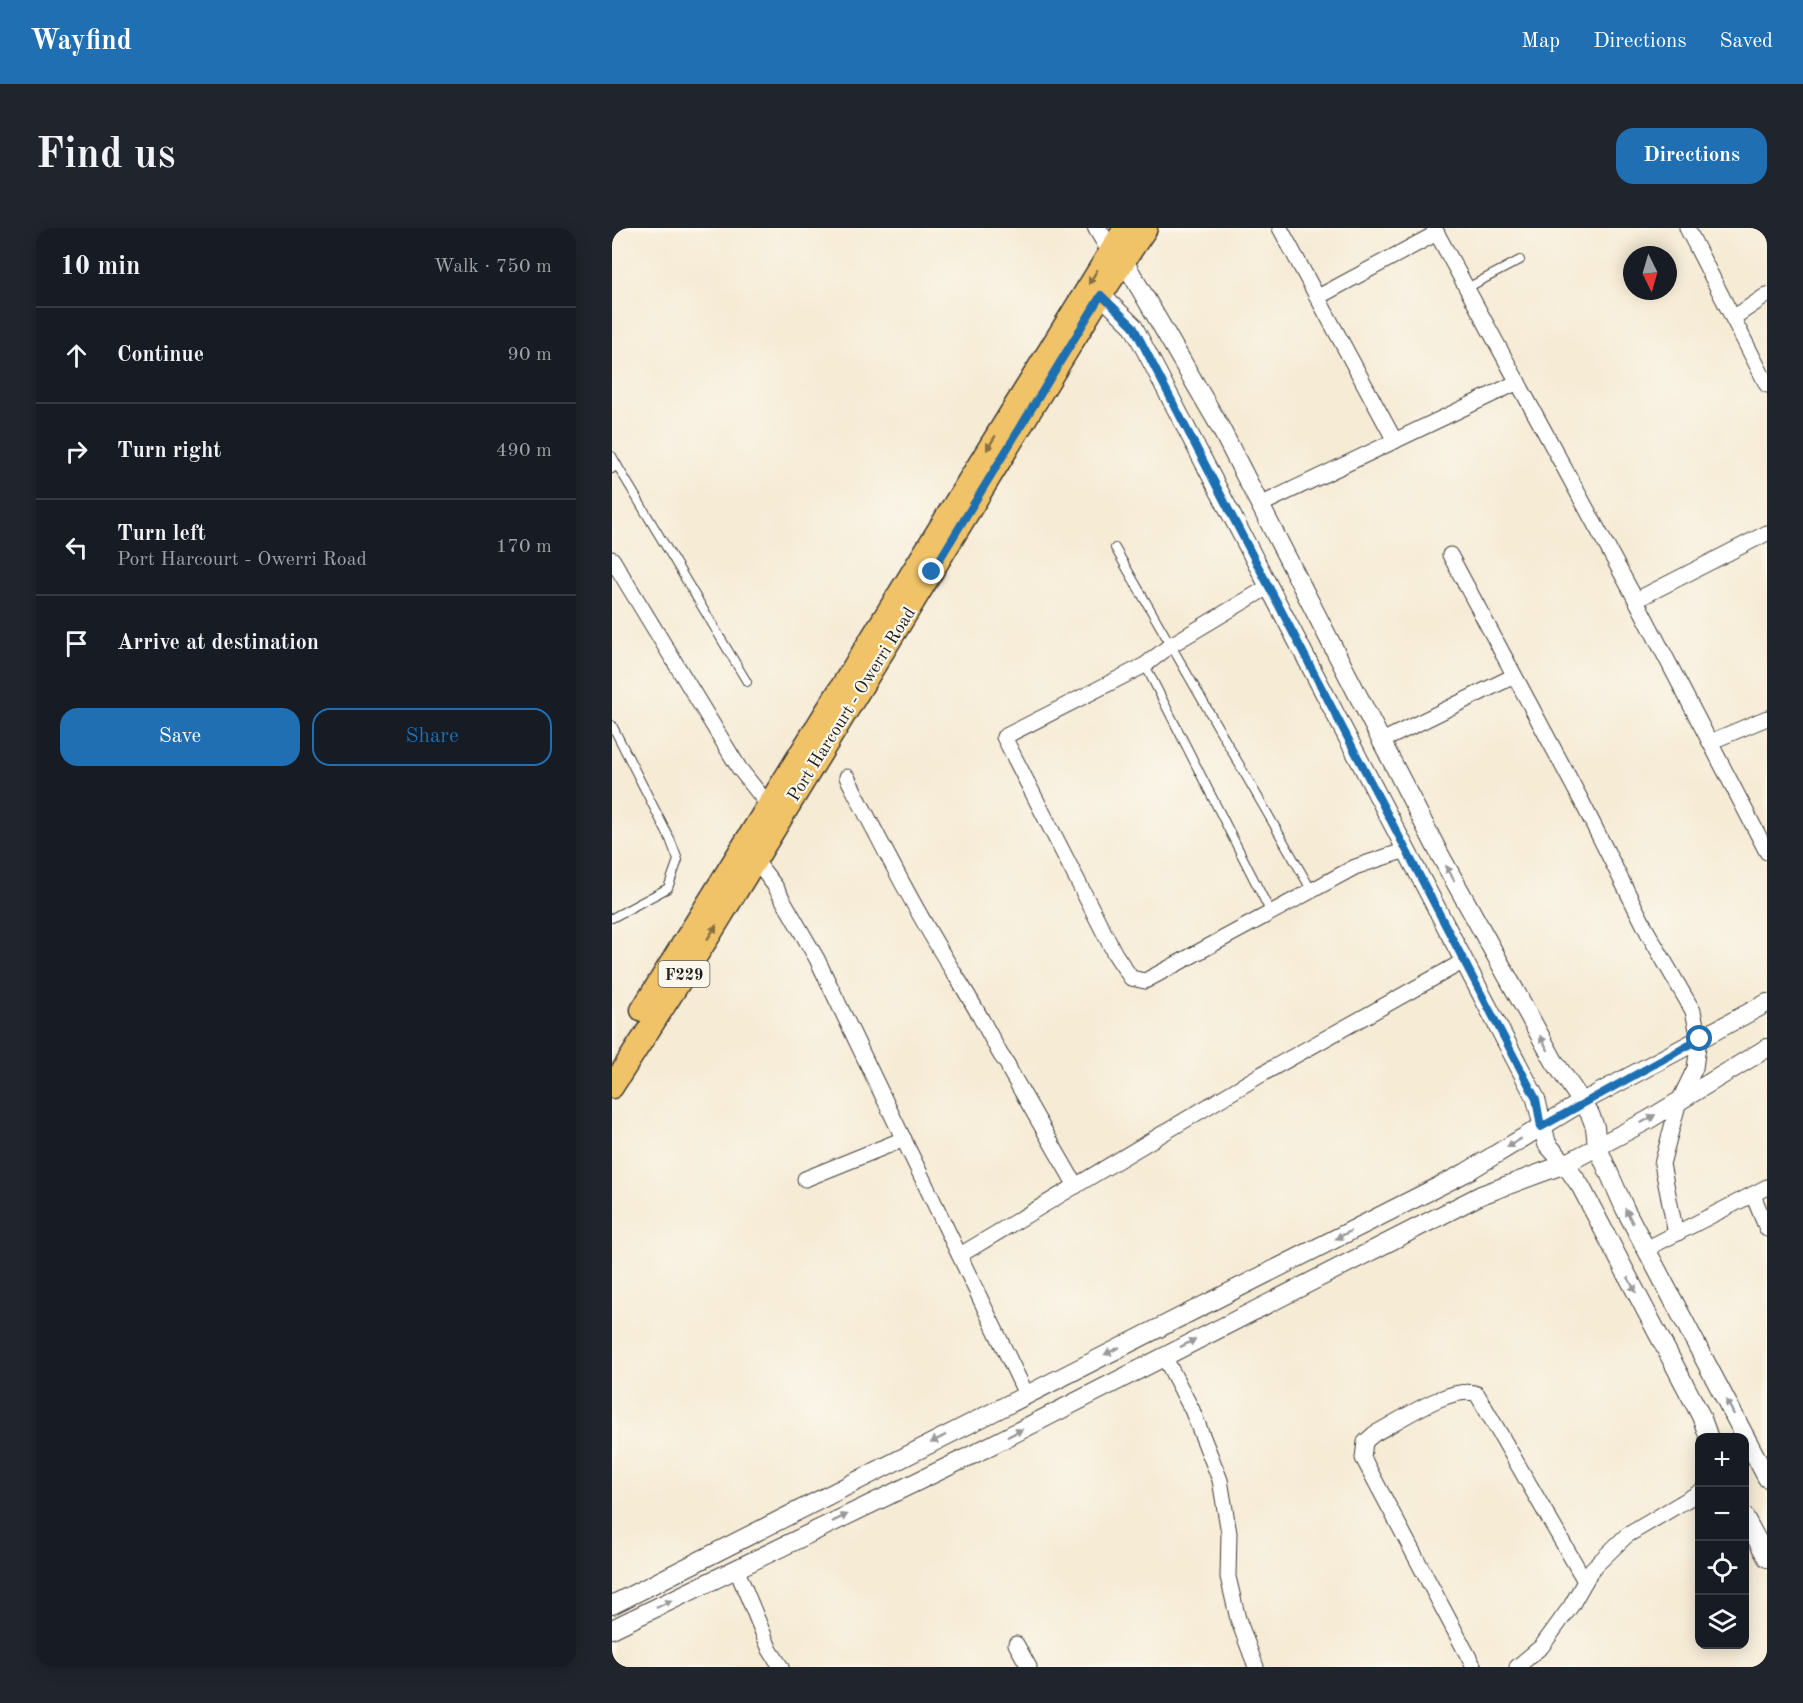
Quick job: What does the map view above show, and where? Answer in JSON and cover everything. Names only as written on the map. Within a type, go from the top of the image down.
[{"type":"main road","name":"Port Harcourt - Owerri Road","points":[[612,1059],[1117,255],[1146,228]]},
{"type":"main road","name":"Port Harcourt - Owerri Road","points":[[612,1087],[712,931],[1101,295],[1117,255],[1123,229]]},
{"type":"street","points":[[1097,228],[1117,255],[1219,425],[1439,853],[1549,1051],[1582,1102],[1595,1127],[1597,1146],[1750,1461],[1767,1478]]},
{"type":"street","points":[[1280,228],[1395,441]]},
{"type":"street","points":[[1687,228],[1767,385]]},
{"type":"street","points":[[1318,297],[1436,231],[1636,600],[1767,852]]},
{"type":"street","points":[[1101,295],[1133,326],[1536,1099],[1546,1144],[1565,1164],[1581,1187],[1701,1416],[1707,1433]]},
{"type":"street","points":[[1733,318],[1767,296]]},
{"type":"street","points":[[1260,505],[1518,382]]},
{"type":"street","points":[[1636,600],[1767,533]]},
{"type":"street","points":[[1450,555],[1648,933],[1693,1011],[1700,1039],[1695,1068],[1678,1101],[1662,1164],[1676,1234]]},
{"type":"street","points":[[612,559],[739,768],[769,806]]},
{"type":"street","points":[[1269,587],[1171,645],[1145,665],[1004,737],[1115,954],[1131,978],[1145,981],[1355,867],[1406,850]]},
{"type":"street","points":[[1382,741],[1514,676]]},
{"type":"street","points":[[1710,742],[1767,718]]},
{"type":"street","points":[[847,777],[887,855],[955,974],[972,998],[979,1017],[989,1030],[1001,1055],[1008,1062],[1010,1071],[1076,1186]]},
{"type":"street","points":[[755,860],[775,886],[817,959],[1026,1394]]},
{"type":"street","points":[[960,1255],[1262,1074],[1464,961]]},
{"type":"street","points":[[612,1605],[1465,1173],[1582,1102],[1767,1003]]},
{"type":"street","points":[[612,1629],[968,1457],[1481,1195],[1565,1164],[1767,1048]]},
{"type":"street","points":[[805,1179],[904,1139]]},
{"type":"street","points":[[1646,1249],[1767,1187]]},
{"type":"street","points":[[1754,1195],[1767,1229]]},
{"type":"street","points":[[1164,1356],[1192,1410],[1220,1480],[1229,1533],[1228,1577],[1238,1619],[1256,1667]]},
{"type":"street","points":[[1474,1667],[1364,1458],[1365,1442],[1374,1434],[1449,1395],[1468,1390],[1477,1394],[1585,1581]]},
{"type":"street","points":[[1517,1667],[1542,1646],[1592,1569],[1626,1536],[1695,1495]]},
{"type":"street","points":[[1749,1524],[1767,1558]]},
{"type":"street","points":[[736,1568],[770,1650],[781,1667]]},
{"type":"street","points":[[1016,1644],[1029,1667]]},
{"type":"lane","points":[[1467,288],[1520,260]]},
{"type":"lane","points":[[612,456],[614,467],[747,682]]},
{"type":"lane","points":[[1115,548],[1312,891]]},
{"type":"lane","points":[[1145,665],[1272,914]]},
{"type":"lane","points":[[612,725],[670,839],[678,860],[668,888],[612,918]]},
{"type":"route","points":[[932,572],[1101,295],[1133,326],[1536,1099],[1541,1127],[1582,1102],[1700,1039]]}]
